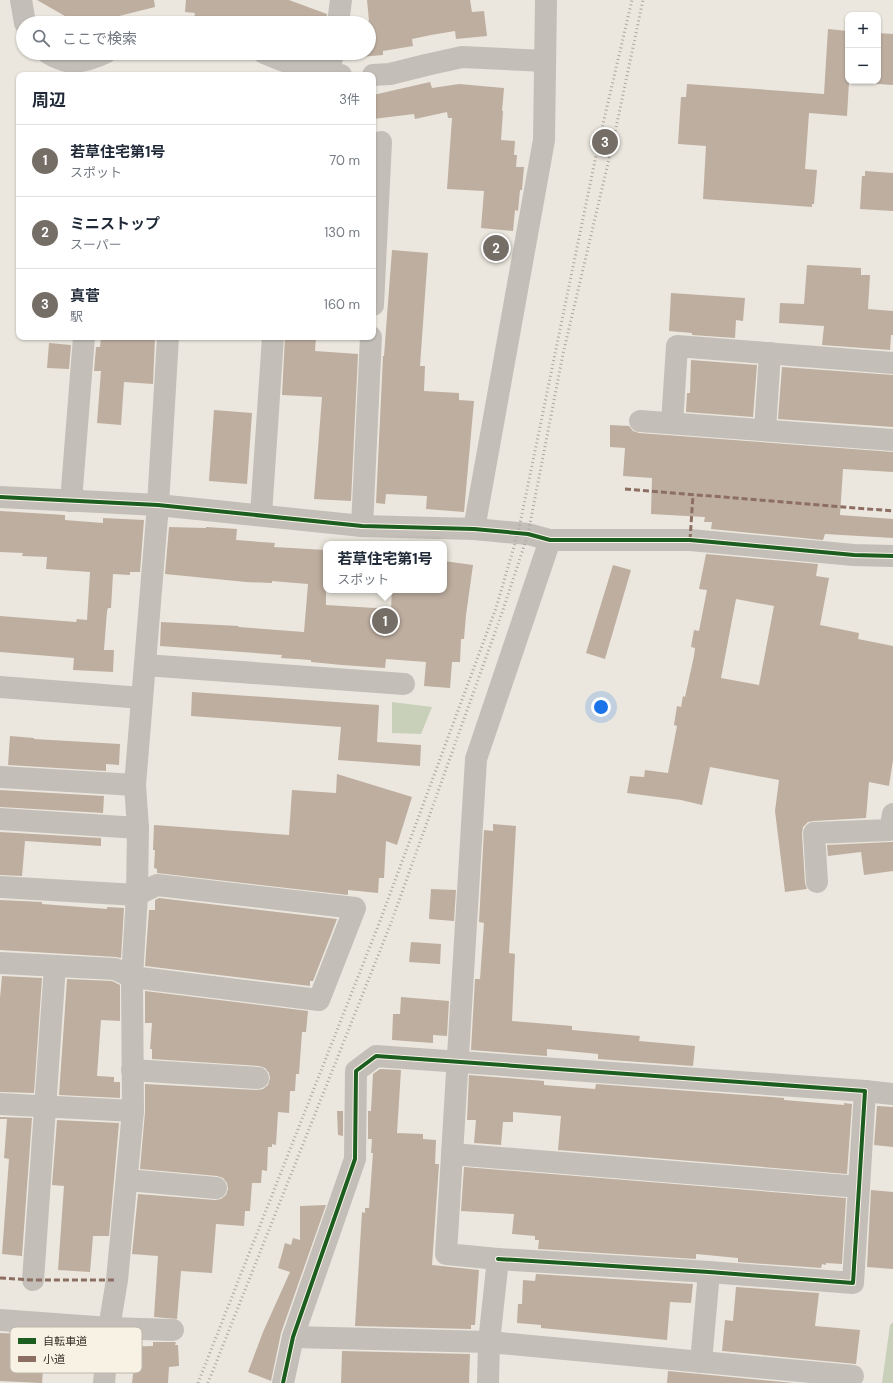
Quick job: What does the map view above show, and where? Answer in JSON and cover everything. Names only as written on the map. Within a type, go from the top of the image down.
[{"type":"street","points":[[21,0],[24,16]]},
{"type":"street","points":[[339,16],[341,0]]},
{"type":"street","points":[[474,529],[544,140],[546,0]]},
{"type":"street","points":[[376,75],[390,74],[462,57],[545,61]]},
{"type":"street","points":[[66,60],[72,62],[81,60]]},
{"type":"street","points":[[281,60],[334,67]]},
{"type":"street","points":[[376,244],[381,142]]},
{"type":"street","points":[[71,501],[84,340]]},
{"type":"street","points":[[109,1327],[117,1280],[133,1111],[132,977],[137,895],[138,828],[136,785],[158,505],[168,340]]},
{"type":"street","points":[[261,515],[273,340]]},
{"type":"street","points":[[362,526],[371,340]]},
{"type":"street","points":[[672,423],[677,346],[893,363]]},
{"type":"street","points":[[765,430],[770,353]]},
{"type":"street","points":[[640,421],[893,440]]},
{"type":"street","points":[[0,497],[158,505],[362,526],[474,529],[528,534],[550,540],[690,540],[854,555],[893,556]]},
{"type":"street","points":[[550,540],[476,760],[446,1254],[498,1259],[709,1272],[853,1283],[865,1091]]},
{"type":"street","points":[[145,665],[404,684]]},
{"type":"street","points":[[0,687],[142,698]]},
{"type":"street","points":[[0,776],[136,785]]},
{"type":"street","points":[[817,882],[814,833],[890,830],[893,814]]},
{"type":"street","points":[[0,819],[138,828]]},
{"type":"street","points":[[0,887],[137,895],[157,886],[356,908],[318,1000],[132,977],[115,969],[0,963]]},
{"type":"street","points":[[33,1280],[55,966]]},
{"type":"street","points":[[283,1383],[293,1337],[355,1159],[356,1071],[376,1056],[893,1094]]},
{"type":"street","points":[[132,1070],[258,1078]]},
{"type":"street","points":[[0,1104],[133,1111]]},
{"type":"street","points":[[452,1154],[859,1187]]},
{"type":"street","points":[[127,1180],[216,1188]]},
{"type":"street","points":[[488,1383],[489,1342],[498,1259]]},
{"type":"street","points":[[702,1362],[709,1272]]},
{"type":"street","points":[[0,1320],[95,1327]]},
{"type":"street","points":[[142,1329],[173,1330]]},
{"type":"street","points":[[293,1337],[489,1342],[853,1376]]},
{"type":"street","points":[[104,1383],[105,1373]]},
{"type":"green space","points":[[392,702],[432,707],[421,734],[392,733]]},
{"type":"green space","points":[[893,1322],[893,1383],[882,1383],[890,1325]]},
{"type":"building","points":[[37,0],[154,0],[155,7],[119,16],[65,16]]},
{"type":"building","points":[[186,0],[289,0],[327,14],[327,16],[194,16],[195,13],[185,12]]},
{"type":"building","points":[[367,0],[470,0],[472,12],[484,11],[487,36],[456,39],[455,31],[431,35],[412,39],[413,46],[383,51],[383,55],[376,56],[376,16],[369,16]]},
{"type":"building","points":[[828,29],[845,31],[845,84],[849,84],[847,116],[809,113],[805,169],[817,170],[814,204],[812,204],[812,207],[703,199],[706,146],[678,144],[681,97],[686,97],[687,84],[824,94]]},
{"type":"building","points":[[881,33],[893,34],[893,85],[878,84],[881,84]]},
{"type":"building","points":[[430,82],[432,88],[459,84],[504,88],[501,140],[515,141],[514,155],[517,155],[516,167],[524,167],[522,190],[520,190],[518,211],[515,210],[513,231],[481,228],[484,191],[447,189],[452,118],[448,118],[447,112],[415,119],[414,114],[376,119],[376,94]]},
{"type":"building","points":[[865,171],[893,173],[893,211],[860,209],[862,176],[865,176]]},
{"type":"building","points":[[392,250],[428,253],[420,366],[425,366],[424,391],[459,393],[459,400],[474,401],[464,512],[426,509],[427,496],[386,494],[385,504],[376,503],[383,356]]},
{"type":"building","points":[[807,265],[861,268],[861,275],[870,275],[868,309],[893,311],[893,335],[891,335],[890,350],[822,345],[824,326],[779,323],[780,303],[804,304]]},
{"type":"building","points":[[671,293],[745,298],[743,321],[736,320],[735,338],[692,335],[692,333],[669,331]]},
{"type":"building","points":[[101,340],[155,340],[153,384],[124,382],[121,425],[97,423],[101,371],[94,371],[96,347],[100,347]]},
{"type":"building","points":[[285,340],[316,340],[315,351],[358,354],[351,501],[314,499],[322,397],[282,395]]},
{"type":"building","points":[[49,343],[71,345],[69,369],[47,368]]},
{"type":"building","points":[[691,360],[757,365],[753,417],[686,412],[687,393],[690,393]]},
{"type":"building","points":[[782,367],[893,375],[893,427],[778,419]]},
{"type":"building","points":[[214,410],[252,413],[247,484],[209,481]]},
{"type":"building","points":[[610,425],[629,426],[633,431],[639,433],[893,452],[893,472],[843,469],[840,515],[893,519],[893,538],[825,534],[823,540],[711,529],[712,522],[704,522],[705,517],[651,514],[652,478],[623,476],[625,448],[610,447]]},
{"type":"building","points":[[0,511],[65,515],[65,520],[103,523],[103,518],[144,520],[140,572],[130,572],[130,575],[113,574],[111,608],[108,608],[107,611],[104,650],[114,650],[113,672],[73,670],[74,658],[0,652],[0,616],[76,622],[77,619],[87,620],[90,572],[46,569],[47,557],[22,556],[23,553],[0,552]]},
{"type":"building","points":[[169,527],[237,529],[236,540],[275,543],[274,547],[323,550],[323,593],[326,593],[326,605],[391,609],[392,593],[447,593],[447,561],[473,565],[464,639],[461,639],[460,662],[452,662],[450,688],[424,686],[426,662],[386,659],[385,668],[311,662],[311,660],[281,658],[282,655],[160,646],[161,622],[239,626],[238,627],[304,632],[308,584],[272,581],[272,583],[246,582],[165,574]]},
{"type":"building","points":[[706,554],[818,564],[816,576],[829,578],[820,625],[859,633],[858,639],[893,646],[893,760],[889,786],[869,782],[866,818],[814,821],[808,822],[803,827],[802,834],[805,883],[807,889],[785,892],[775,811],[779,780],[710,767],[702,805],[681,800],[627,793],[630,776],[644,777],[645,770],[668,773],[677,726],[674,725],[677,706],[681,707],[683,696],[685,697],[694,656],[695,648],[691,647],[694,630],[699,631],[707,590],[699,589]],"holes":[[[736,599],[774,606],[759,685],[721,678]]]},
{"type":"building","points":[[613,565],[631,570],[605,659],[586,653]]},
{"type":"building","points":[[192,692],[379,705],[377,742],[421,745],[420,766],[338,760],[341,727],[191,716]]},
{"type":"building","points":[[10,736],[34,739],[120,744],[119,765],[106,764],[106,771],[8,765]]},
{"type":"building","points":[[337,774],[412,797],[397,845],[386,841],[384,878],[379,878],[378,893],[348,890],[348,895],[157,873],[157,869],[154,868],[154,825],[289,835],[292,790],[336,793]]},
{"type":"building","points":[[0,790],[104,796],[103,813],[0,807]]},
{"type":"building","points":[[493,824],[516,826],[509,953],[515,954],[512,1021],[572,1026],[572,1030],[640,1036],[639,1041],[695,1046],[693,1066],[598,1059],[598,1054],[547,1049],[547,1056],[471,1050],[475,979],[480,979],[484,923],[479,922],[484,830],[493,831]]},
{"type":"building","points":[[0,832],[101,838],[101,846],[25,841],[22,876],[0,875]]},
{"type":"building","points":[[893,842],[893,871],[864,875],[861,852],[828,856],[827,845]]},
{"type":"building","points":[[431,889],[456,890],[454,921],[429,919]]},
{"type":"building","points":[[159,898],[337,919],[313,981],[310,981],[310,986],[145,966],[149,910],[155,910],[155,900]]},
{"type":"building","points":[[0,900],[42,902],[42,904],[107,909],[107,907],[124,908],[121,958],[0,950]]},
{"type":"building","points":[[411,942],[441,944],[440,964],[409,962]]},
{"type":"building","points":[[2,976],[42,978],[34,1093],[0,1092],[0,998]]},
{"type":"building","points":[[67,979],[112,981],[120,985],[120,1021],[101,1020],[97,1076],[114,1077],[114,1082],[120,1082],[120,1098],[59,1095]]},
{"type":"building","points":[[145,991],[308,1011],[306,1032],[302,1032],[299,1074],[296,1074],[295,1091],[290,1091],[289,1113],[278,1112],[276,1145],[272,1144],[272,1147],[268,1147],[267,1171],[262,1170],[261,1183],[252,1183],[250,1211],[245,1211],[244,1226],[216,1224],[212,1273],[181,1271],[177,1319],[154,1317],[158,1256],[132,1254],[138,1194],[215,1200],[221,1199],[226,1195],[228,1189],[227,1183],[223,1178],[217,1176],[140,1169],[145,1112],[145,1084],[257,1090],[263,1089],[268,1085],[270,1078],[269,1073],[265,1068],[259,1066],[152,1059],[152,1049],[150,1049],[152,1023],[145,1023]]},
{"type":"building","points":[[401,997],[449,1001],[447,1036],[433,1035],[433,1043],[392,1040],[393,1014],[400,1014]]},
{"type":"building","points":[[380,1069],[401,1070],[397,1133],[423,1134],[423,1139],[436,1140],[435,1164],[439,1164],[432,1265],[479,1270],[475,1325],[471,1325],[471,1329],[355,1326],[362,1212],[365,1213],[365,1208],[369,1208],[373,1153],[371,1153],[372,1139],[368,1139],[368,1111],[371,1111],[373,1074]]},
{"type":"building","points":[[469,1075],[544,1081],[544,1085],[595,1089],[596,1084],[784,1098],[784,1100],[844,1105],[844,1103],[852,1104],[847,1174],[558,1150],[561,1116],[513,1112],[513,1122],[503,1122],[501,1145],[474,1143],[476,1120],[467,1120]]},
{"type":"building","points":[[877,1106],[893,1107],[893,1147],[874,1145]]},
{"type":"building","points":[[337,1111],[343,1111],[343,1136],[338,1135]]},
{"type":"building","points":[[0,1117],[32,1118],[22,1256],[2,1254],[9,1159],[4,1158],[7,1119],[0,1119]]},
{"type":"building","points":[[57,1120],[119,1123],[109,1236],[93,1236],[90,1272],[58,1270],[64,1186],[52,1185]]},
{"type":"building","points":[[464,1167],[846,1198],[842,1264],[826,1263],[826,1265],[822,1264],[821,1268],[738,1262],[738,1258],[696,1254],[696,1259],[538,1249],[539,1240],[535,1240],[535,1236],[512,1234],[514,1214],[461,1211]]},
{"type":"building","points":[[871,1190],[893,1192],[893,1269],[867,1267]]},
{"type":"building","points":[[326,1205],[281,1333],[271,1381],[248,1372],[263,1332],[290,1272],[278,1268],[285,1243],[291,1245],[293,1238],[300,1240],[300,1206]]},
{"type":"building","points":[[536,1274],[693,1284],[691,1303],[670,1302],[667,1340],[541,1328],[541,1325],[517,1323],[518,1304],[522,1304],[523,1280],[535,1281]]},
{"type":"building","points":[[736,1287],[819,1293],[815,1326],[860,1330],[856,1364],[722,1351],[725,1320],[733,1321]]},
{"type":"building","points":[[0,1333],[10,1333],[10,1373],[43,1373],[42,1383],[0,1381]]},
{"type":"building","points":[[153,1342],[176,1342],[175,1345],[178,1345],[179,1366],[169,1367],[168,1383],[132,1383],[133,1373],[142,1373],[142,1346],[153,1346]]},
{"type":"building","points":[[342,1351],[470,1354],[469,1383],[341,1383]]},
{"type":"building","points":[[668,1371],[700,1374],[794,1383],[667,1383]]},
{"type":"railway","points":[[198,1383],[380,921],[496,608],[518,533],[599,141],[632,0]]},
{"type":"railway","points":[[208,1383],[391,923],[503,610],[528,534],[563,354],[613,142],[643,0]]},
{"type":"marked path","points":[[625,489],[893,511]]},
{"type":"marked path","points":[[690,540],[693,495]]},
{"type":"marked path","points":[[0,1278],[33,1280],[117,1280]]},
{"type":"cycle path","points":[[0,497],[158,505],[362,526],[474,529],[528,534],[550,540],[690,540],[854,555],[893,556]]},
{"type":"cycle path","points":[[283,1383],[293,1337],[355,1159],[356,1071],[376,1056],[865,1091],[853,1283],[709,1272],[498,1259]]},
{"type":"place","name":"真菅","points":[[605,142]]},
{"type":"place","name":"ミニストップ","points":[[496,248]]},
{"type":"place","name":"若草住宅第1号","points":[[385,621]]}]
